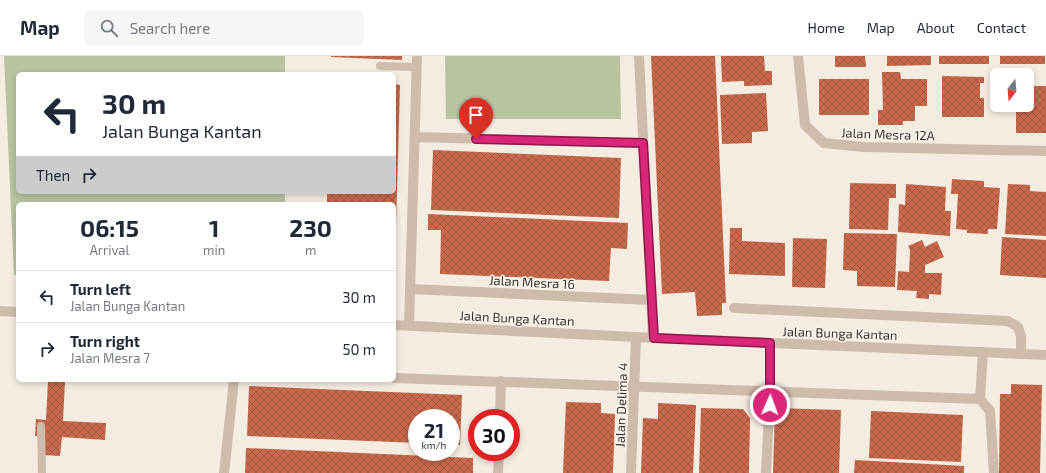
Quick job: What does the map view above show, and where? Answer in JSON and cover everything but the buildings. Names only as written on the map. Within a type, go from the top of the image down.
[{"type":"street","points":[[409,325],[417,56]]},
{"type":"street","points":[[639,56],[654,338]]},
{"type":"street","name":"Jalan Mesra 12A","points":[[798,56],[805,124],[824,143],[863,147],[1046,151]]},
{"type":"street","points":[[415,137],[643,143]]},
{"type":"street","name":"Jalan Mesra 16","points":[[410,289],[652,300]]},
{"type":"street","points":[[734,308],[1008,321],[1018,327],[1021,336],[1021,354]]},
{"type":"street","points":[[0,311],[16,312]]},
{"type":"street","name":"Jalan Bunga Kantan","points":[[396,325],[1046,355]]},
{"type":"street","name":"Jalan Delima 4","points":[[631,473],[636,337]]},
{"type":"street","points":[[766,473],[770,391],[770,343]]},
{"type":"street","points":[[983,352],[980,399],[990,411],[994,473]]},
{"type":"street","points":[[396,378],[980,399]]},
{"type":"street","points":[[500,409],[501,381]]},
{"type":"street","points":[[224,473],[234,382]]},
{"type":"street","points":[[498,461],[498,473]]},
{"type":"lane","points":[[380,66],[417,67]]},
{"type":"lane","points":[[41,426],[42,473]]},
{"type":"green space","points":[[4,56],[285,56],[285,72],[16,72],[16,194],[285,194],[285,202],[16,202],[16,275],[14,275]]},
{"type":"green space","points":[[445,56],[620,56],[621,119],[446,119]]},
{"type":"route","points":[[476,139],[643,143],[654,338],[770,343],[770,405]]}]
